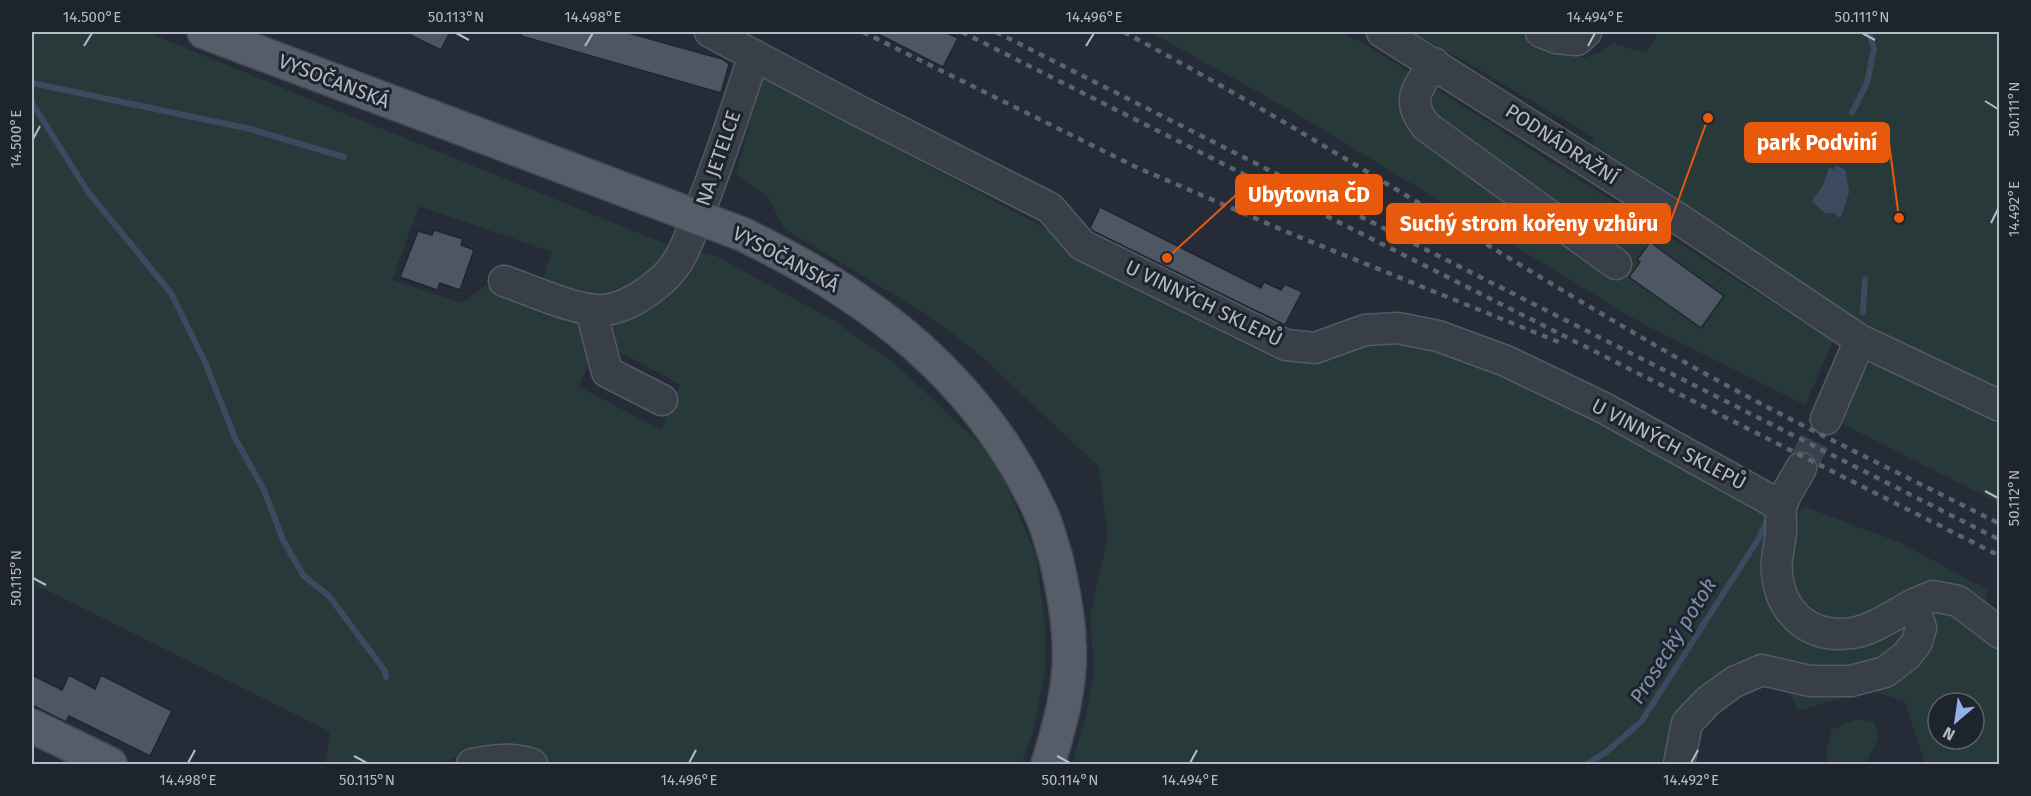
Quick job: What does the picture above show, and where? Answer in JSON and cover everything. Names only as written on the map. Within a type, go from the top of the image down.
[{"type":"main road","name":"VYSOČANSKÁ","points":[[204,32],[742,234],[786,255],[856,299],[929,356],[974,403],[1020,471],[1041,513],[1056,558],[1065,601],[1070,644],[1067,687],[1059,728],[1048,765]]},
{"type":"main road","points":[[34,732],[110,765]]},
{"type":"street","name":"U VINNÝCH SKLEPŮ","points":[[710,32],[1050,208],[1082,244],[1286,345],[1315,348],[1365,330],[1398,328],[1438,336],[1506,361],[1604,408],[1781,506]]},
{"type":"street","name":"PODNÁDRAŽNÍ","points":[[1382,32],[1678,219],[1860,340],[2000,406]]},
{"type":"street","points":[[1541,32],[1556,38],[1577,40],[1586,32]]},
{"type":"street","name":"NA JETELCE","points":[[591,310],[606,310],[634,300],[664,280],[679,260],[711,183],[754,55]]},
{"type":"street","points":[[1434,63],[1417,90],[1414,102],[1418,116],[1427,127],[1616,264]]},
{"type":"street","points":[[504,281],[591,310],[607,372],[662,400]]},
{"type":"street","points":[[1826,418],[1860,340]]},
{"type":"street","points":[[1801,468],[1781,506],[1782,531],[1776,571],[1787,606],[1799,621],[1813,630],[1831,634],[1854,633],[1933,596],[1958,601],[2000,633]]},
{"type":"street","points":[[1679,765],[1687,723],[1708,701],[1734,682],[1762,670],[1810,681],[1851,681],[1885,672],[1906,656],[1917,642],[1921,628],[1914,604]]},
{"type":"street","points":[[472,765],[496,760],[519,760],[532,765]]},
{"type":"shaded area","points":[[32,32],[147,32],[678,249],[665,274],[630,295],[606,303],[579,301],[539,288],[552,252],[419,206],[392,280],[462,303],[485,286],[579,315],[593,357],[578,386],[661,430],[680,384],[613,349],[602,322],[630,309],[674,279],[690,250],[716,256],[833,320],[894,363],[995,458],[1036,555],[1045,625],[1045,672],[1033,732],[1021,764],[548,764],[524,757],[470,750],[441,764],[325,764],[330,732],[32,583]]},
{"type":"shaded area","points":[[1150,32],[1337,32],[1365,44],[1833,341],[1805,405],[1641,323],[1292,111]]},
{"type":"shaded area","points":[[1414,32],[1519,32],[1585,58],[1602,51],[1613,43],[1646,53],[1659,32],[1999,32],[1999,401],[1885,339],[1588,151],[1595,138]]},
{"type":"shaded area","points":[[763,77],[1220,322],[1303,359],[1371,338],[1441,346],[1689,465],[1780,525],[1805,507],[1901,543],[1989,591],[1983,609],[1934,583],[1906,637],[1866,668],[1762,677],[1691,721],[1687,764],[1072,764],[1085,719],[1094,673],[1090,615],[1108,537],[1099,467],[982,357],[934,319],[785,229],[768,198],[736,173]]},
{"type":"shaded area","points":[[1889,362],[1959,406],[1999,421],[1999,503],[1834,420],[1863,366]]},
{"type":"shaded area","points":[[1945,605],[1999,647],[1999,764],[1922,764],[1924,761],[1904,701],[1869,690],[1798,711],[1784,682],[1896,672],[1926,608]]},
{"type":"shaded area","points":[[1858,719],[1874,722],[1879,737],[1865,764],[1828,764],[1826,749],[1832,729]]},
{"type":"water","points":[[1829,168],[1843,172],[1846,192],[1839,214],[1825,213],[1812,201],[1823,185]]},
{"type":"building","points":[[404,32],[450,32],[441,50]]},
{"type":"building","points":[[522,32],[625,32],[722,59],[729,64],[721,93],[521,36]]},
{"type":"building","points":[[874,32],[945,32],[958,38],[943,67]]},
{"type":"building","points":[[1100,207],[1261,288],[1264,282],[1281,290],[1285,284],[1302,292],[1285,325],[1093,231],[1090,228]]},
{"type":"building","points":[[434,230],[463,239],[461,245],[474,250],[460,290],[440,283],[437,290],[400,277],[418,231],[432,235]]},
{"type":"building","points":[[1650,242],[1724,296],[1701,328],[1629,277],[1640,262],[1637,260]]},
{"type":"building","points":[[32,675],[62,690],[69,675],[95,689],[101,675],[172,711],[150,756],[69,716],[66,722],[32,705]]},
{"type":"waterway","name":"Prosecký potok","points":[[1852,113],[1867,83],[1874,49],[1869,32]]},
{"type":"waterway","points":[[32,83],[250,129],[344,157]]},
{"type":"waterway","points":[[32,103],[88,192],[171,293],[205,362],[235,438],[264,490],[283,540],[303,575],[329,596],[385,671],[386,677]]},
{"type":"waterway","name":"Prosecký potok","points":[[1837,169],[1843,172],[1846,192],[1839,214]]},
{"type":"waterway","name":"Prosecký potok","points":[[1863,312],[1865,279]]},
{"type":"waterway","name":"Prosecký potok","points":[[1587,764],[1606,752],[1641,722],[1759,538],[1768,518]]},
{"type":"tunnel","points":[[1801,468],[1826,419]]},
{"type":"railway","points":[[863,32],[1136,167],[1287,232],[1561,343]]},
{"type":"railway","points":[[962,32],[2000,556]]},
{"type":"railway","points":[[996,32],[2000,540]]},
{"type":"railway","points":[[1124,32],[1331,150],[1672,355],[1793,421],[2000,524]]},
{"type":"place","name":"Suchý strom kořeny vzhůru","points":[[1708,118]]},
{"type":"place","name":"park Podviní","points":[[1899,218]]},
{"type":"place","name":"Ubytovna ČD","points":[[1167,258]]}]
